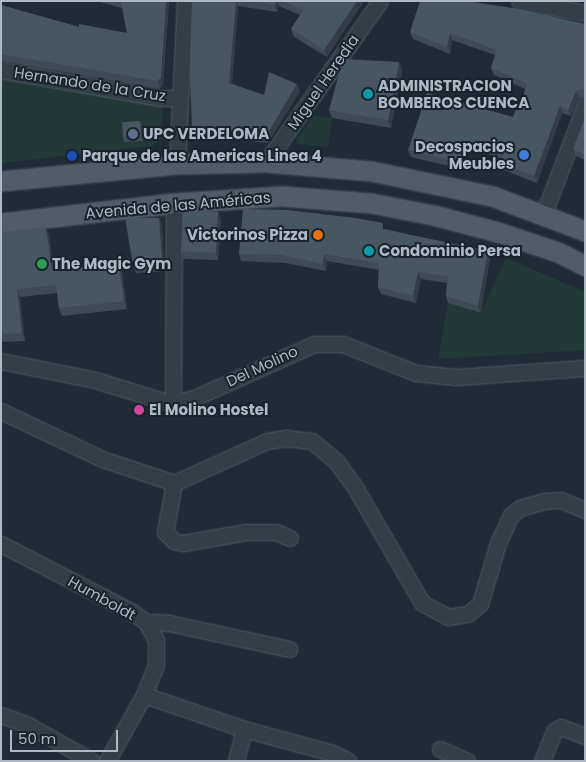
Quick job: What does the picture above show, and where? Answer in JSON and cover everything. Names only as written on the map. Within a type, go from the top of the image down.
[{"type":"main road","points":[[1,181],[177,164],[266,162],[371,171],[492,196],[544,213],[585,231]]},
{"type":"main road","name":"Avenida de las Américas","points":[[1,223],[174,203],[282,196],[371,203],[433,215],[498,232],[560,253],[585,266]]},
{"type":"street","points":[[177,164],[185,1]]},
{"type":"street","name":"Miguel Heredia","points":[[266,162],[380,1]]},
{"type":"street","points":[[519,1],[585,13]]},
{"type":"street","name":"Hernando de la Cruz","points":[[1,70],[160,98],[179,98]]},
{"type":"street","points":[[544,213],[585,106]]},
{"type":"street","points":[[1,361],[95,380],[173,404],[174,203]]},
{"type":"street","name":"Del Molino","points":[[173,404],[194,398],[314,344],[343,344],[416,373],[456,378],[585,368]]},
{"type":"street","points":[[1,411],[102,459],[174,483],[267,441],[286,438],[312,441],[336,462],[356,489],[422,604],[448,617],[468,614],[480,604],[498,543],[511,515],[520,508],[545,501],[561,500],[585,510]]},
{"type":"street","points":[[174,483],[166,532],[174,541],[183,544],[246,532],[276,532],[290,538]]},
{"type":"street","name":"Humboldt","points":[[1,544],[146,622],[158,650],[144,696],[107,761]]},
{"type":"street","points":[[146,622],[169,623],[289,649]]},
{"type":"street","points":[[144,696],[244,729],[333,753],[348,761]]},
{"type":"street","points":[[1,715],[28,725],[92,761]]},
{"type":"street","points":[[542,761],[554,731],[561,727],[585,736]]},
{"type":"street","points":[[236,761],[244,729]]},
{"type":"street","points":[[440,750],[467,761]]},
{"type":"green space","points":[[1,75],[46,87],[163,104],[161,139],[152,146],[1,163]]},
{"type":"green space","points":[[314,115],[332,118],[328,147],[297,144],[297,139]]},
{"type":"green space","points":[[506,258],[585,292],[585,350],[438,359],[448,303],[481,313]]},
{"type":"building","points":[[121,1],[166,1],[161,77],[158,81],[1,54],[1,5],[79,27],[79,24],[127,33]]},
{"type":"building","points":[[192,1],[236,1],[229,83],[264,95],[269,72],[297,84],[266,136],[192,128],[190,72]]},
{"type":"building","points":[[251,1],[276,1],[275,5]]},
{"type":"building","points":[[283,1],[357,1],[324,50],[291,29],[303,10]]},
{"type":"building","points":[[420,1],[466,1],[519,9],[585,24],[585,89],[576,91],[568,110],[560,106],[534,176],[500,163],[504,154],[465,140],[460,162],[408,150],[427,93],[513,117],[516,109],[520,110],[527,84],[491,68],[497,50],[450,33],[447,47],[410,32]]},
{"type":"building","name":"ADMINISTRACION BOMBEROS CUENCA","points":[[343,59],[399,62],[388,120],[329,110]]},
{"type":"building","points":[[585,118],[585,155],[573,149]]},
{"type":"building","name":"UPC VERDELOMA","points":[[140,121],[141,136],[123,137],[122,122]]},
{"type":"building","points":[[243,209],[288,210],[355,218],[383,223],[383,229],[488,251],[478,306],[446,296],[448,276],[418,272],[413,296],[378,287],[379,263],[324,254],[323,264],[282,255],[239,254]]},
{"type":"building","points":[[183,210],[218,212],[216,253],[181,251]]},
{"type":"building","points":[[125,218],[159,218],[162,263],[133,265]]},
{"type":"building","points":[[46,227],[52,270],[119,263],[124,301],[59,308],[56,285],[17,289],[22,333],[1,334],[1,232]]},
{"type":"place","name":"ADMINISTRACION BOMBEROS CUENCA","points":[[368,94]]},
{"type":"place","name":"UPC VERDELOMA","points":[[133,134]]},
{"type":"place","name":"Decospacios Meubles","points":[[524,155]]},
{"type":"place","name":"Parque de las Americas Linea 4","points":[[72,156]]},
{"type":"place","name":"Victorinos Pizza","points":[[318,235]]},
{"type":"place","name":"Condominio Persa","points":[[369,251]]},
{"type":"place","name":"The Magic Gym","points":[[42,264]]},
{"type":"place","name":"El Molino Hostel","points":[[139,410]]}]
